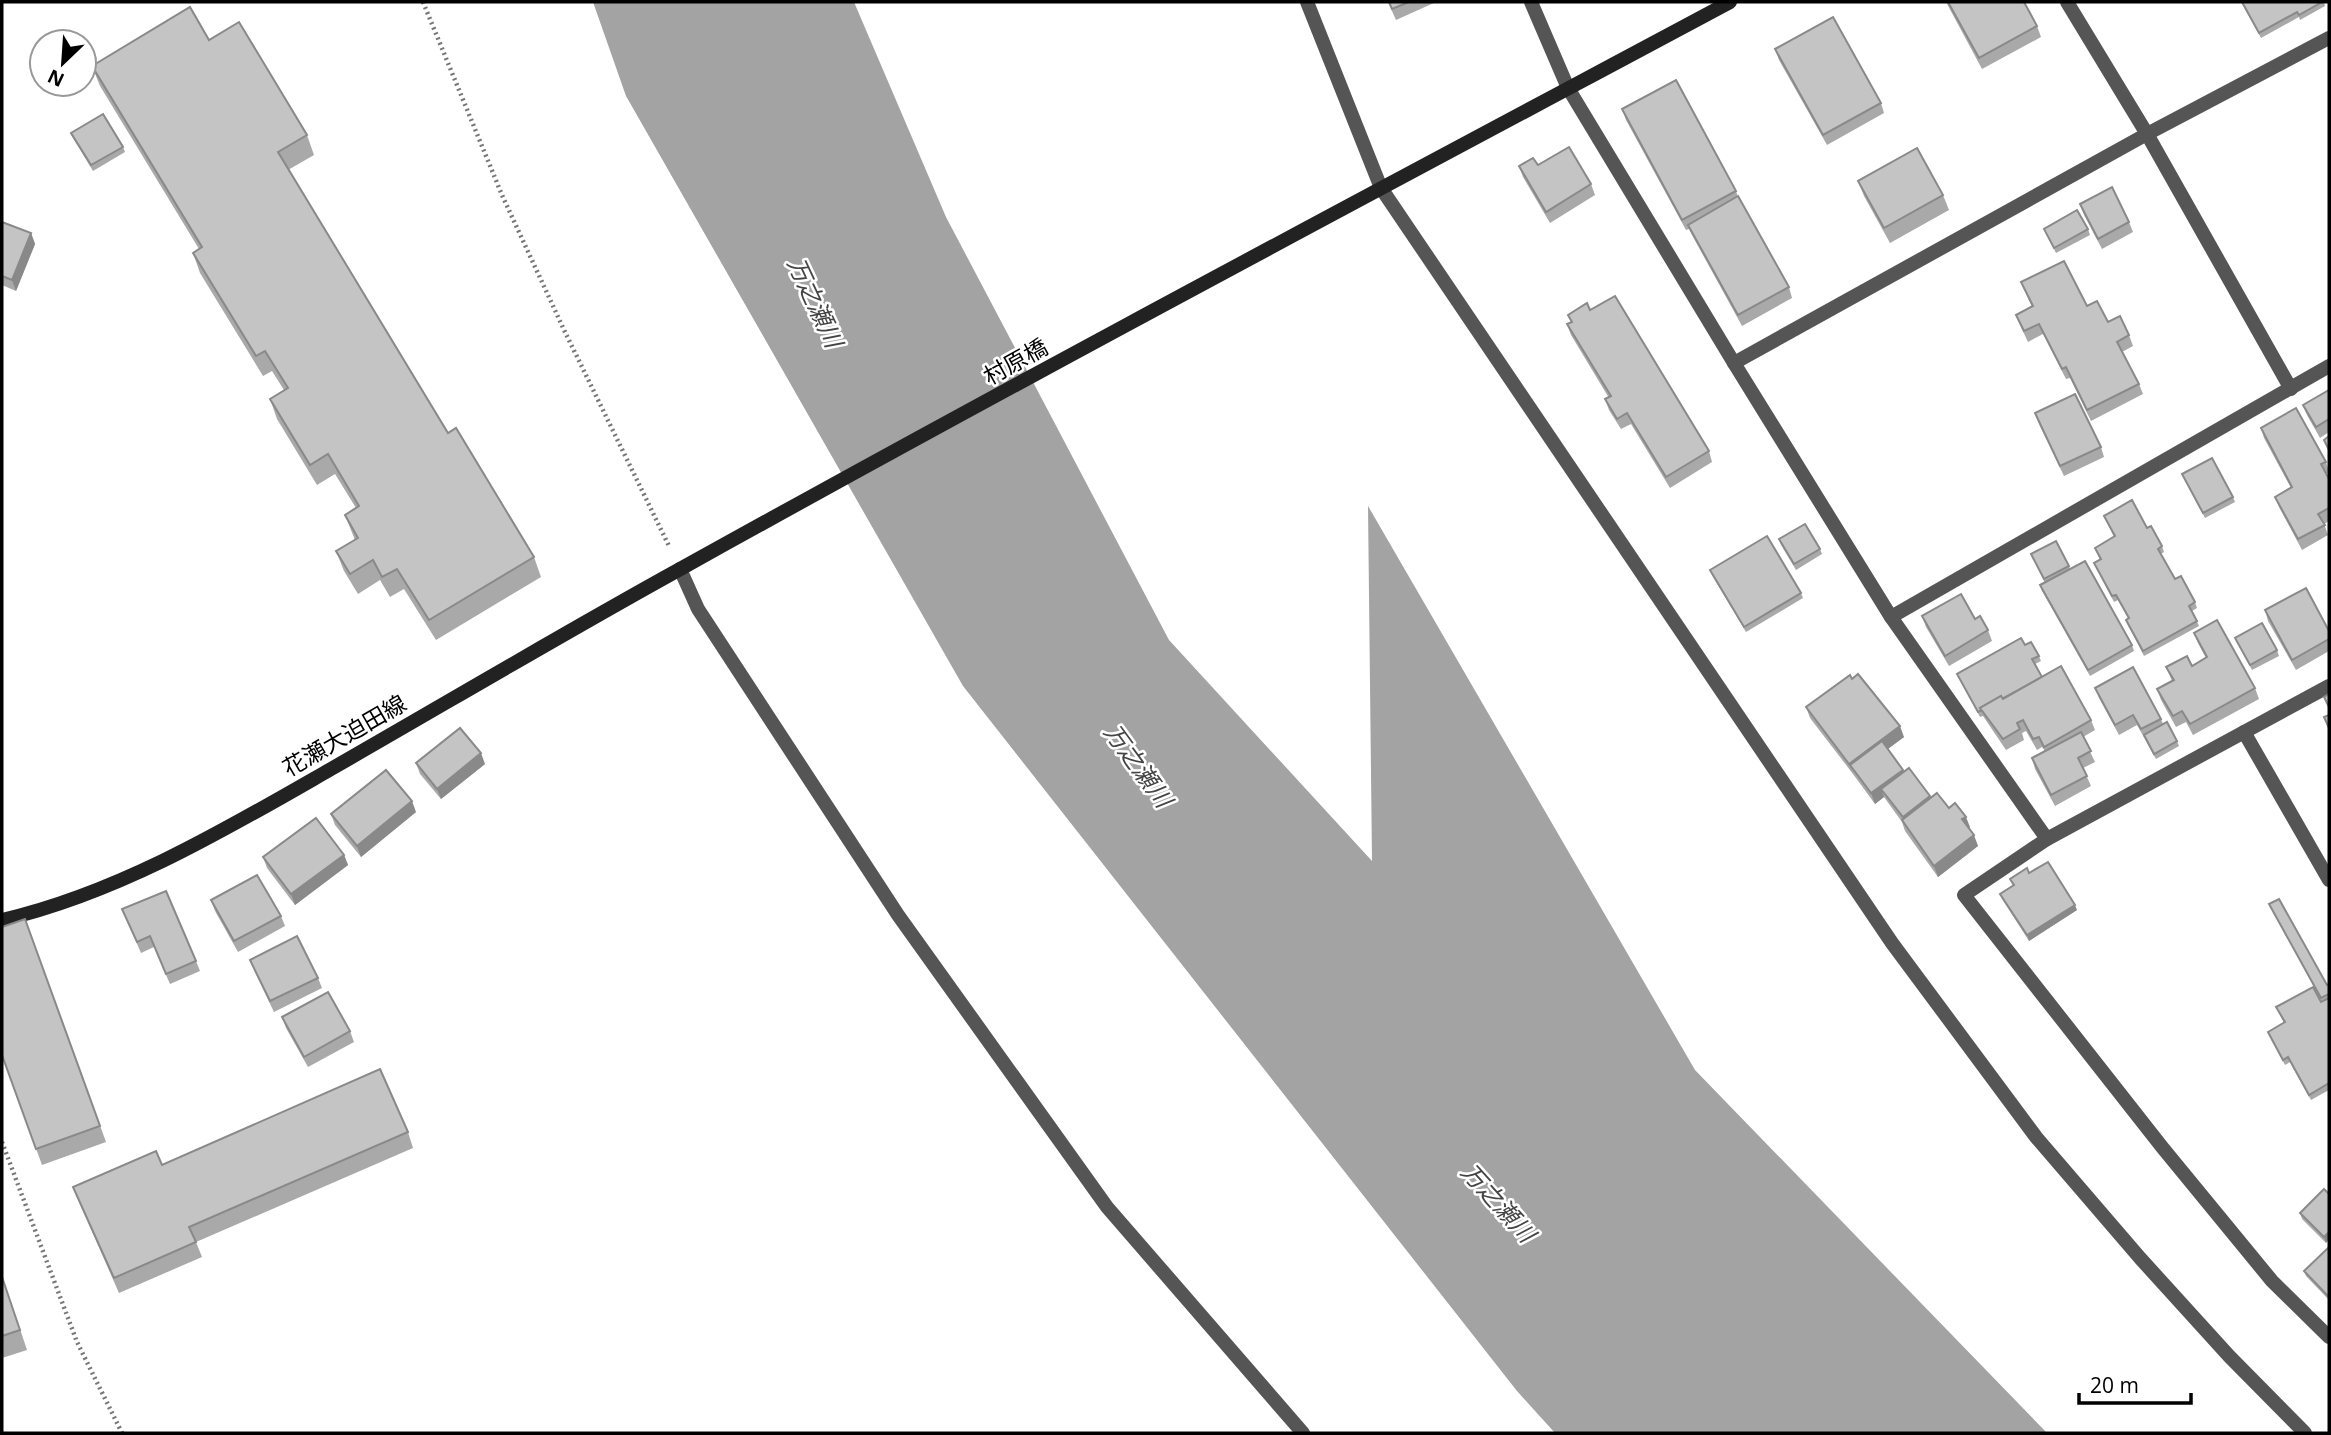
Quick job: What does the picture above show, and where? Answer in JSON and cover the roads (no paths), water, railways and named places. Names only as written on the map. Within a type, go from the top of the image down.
[{"type":"street","points":[[1307,2],[1381,188],[1892,943],[2036,1137],[2229,1356],[2305,1433]]},
{"type":"street","points":[[1531,2],[1568,88],[1734,363],[1891,617],[2048,839]]},
{"type":"street","name":"村原橋","points":[[695,561],[1381,188],[1730,2]]},
{"type":"street","points":[[2067,2],[2147,134],[2291,388]]},
{"type":"street","points":[[1734,363],[2147,134],[2329,38]]},
{"type":"street","points":[[1891,617],[2329,366]]},
{"type":"street","name":"花瀬大迫田線","points":[[2,920],[27,915],[114,882],[203,842],[695,561]]},
{"type":"street","points":[[680,569],[698,609],[898,915],[1032,1104],[1107,1207],[1303,1433]]},
{"type":"street","points":[[2329,686],[2048,839],[1964,895],[2162,1147],[2264,1271],[2329,1337]]},
{"type":"street","points":[[2244,732],[2329,880]]},
{"type":"water","name":"万之瀬川","points":[[593,2],[854,2],[946,217],[1169,640],[1372,861],[1368,506],[1695,1070],[2047,1433],[1555,1433],[1517,1391],[963,686],[626,96]]}]
